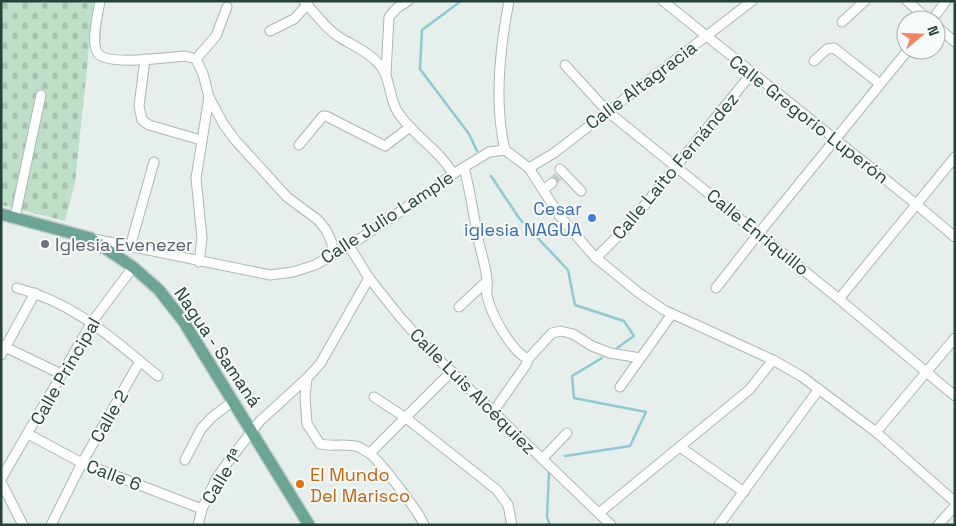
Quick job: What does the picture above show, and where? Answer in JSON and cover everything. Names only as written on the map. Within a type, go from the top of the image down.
[{"type":"main road","name":"Nagua - Samaná","points":[[1,214],[90,238],[133,267],[159,290],[184,322],[309,525]]},
{"type":"street","points":[[100,1],[95,38],[97,52],[102,57],[114,60],[185,56],[196,59],[210,97],[224,125],[236,141],[287,197],[318,220],[326,230],[332,243],[332,255]]},
{"type":"street","points":[[408,1],[396,5],[389,18],[386,73],[391,99],[398,112],[445,160],[453,174]]},
{"type":"street","points":[[510,1],[504,31],[499,107],[501,133],[505,150],[529,168],[559,216],[596,258],[639,293],[672,314],[773,360],[819,389],[876,432],[955,504],[938,525]]},
{"type":"street","name":"Calle Altagracia","points":[[529,168],[554,153],[752,1]]},
{"type":"street","points":[[842,22],[865,1]]},
{"type":"street","points":[[907,1],[918,10]]},
{"type":"street","points":[[270,31],[294,20],[306,3],[323,24],[377,61],[386,73]]},
{"type":"street","name":"Calle Gregorio Luperón","points":[[669,3],[706,36],[835,138],[955,237]]},
{"type":"street","points":[[196,59],[216,36],[227,7]]},
{"type":"street","points":[[814,61],[827,49],[834,48],[880,84]]},
{"type":"street","points":[[145,59],[139,106],[142,120],[148,125],[201,140]]},
{"type":"street","points":[[716,288],[758,233],[900,60]]},
{"type":"street","name":"Calle Enriquillo","points":[[565,65],[607,111],[839,299],[955,396]]},
{"type":"street","name":"Calle Laito Fernández","points":[[596,258],[626,228],[752,73]]},
{"type":"street","points":[[14,217],[41,95]]},
{"type":"street","points":[[199,262],[202,238],[196,178],[201,140],[210,97]]},
{"type":"street","points":[[299,145],[323,116],[385,146],[410,126]]},
{"type":"street","name":"Calle Julio Lample","points":[[90,238],[199,262],[270,275],[293,272],[315,265],[349,246],[453,174],[489,152],[505,150]]},
{"type":"street","points":[[554,153],[560,172],[581,191]]},
{"type":"street","points":[[839,299],[955,157]]},
{"type":"street","points":[[130,247],[154,162]]},
{"type":"street","points":[[464,167],[488,280],[487,295],[498,321],[511,344],[520,355],[528,359]]},
{"type":"street","points":[[544,190],[552,183]]},
{"type":"street","name":"Calle Luis Alcéquiez","points":[[349,246],[369,278],[417,336],[492,412],[611,525]]},
{"type":"street","name":"Calle Principal","points":[[1,480],[92,322],[133,267]]},
{"type":"street","name":"Calle 1ª","points":[[198,525],[202,509],[216,479],[260,421],[320,364],[369,278]]},
{"type":"street","points":[[460,307],[488,280]]},
{"type":"street","points":[[17,288],[35,293],[92,322],[158,376]]},
{"type":"street","points":[[35,293],[3,349],[61,374]]},
{"type":"street","points":[[620,387],[672,314]]},
{"type":"street","points":[[492,412],[526,365],[528,359],[552,333],[561,331],[573,334],[592,346],[610,353],[640,358]]},
{"type":"street","points":[[876,432],[955,338]]},
{"type":"street","points":[[599,513],[749,390],[773,360]]},
{"type":"street","name":"Calle 2","points":[[51,525],[82,464],[140,361]]},
{"type":"street","points":[[370,453],[452,372]]},
{"type":"street","points":[[307,378],[305,397],[307,424],[320,444],[349,445],[370,453],[396,485],[424,525]]},
{"type":"street","points":[[719,525],[819,389]]},
{"type":"street","points":[[374,397],[406,418],[497,490],[508,505],[512,525]]},
{"type":"street","points":[[185,460],[201,429],[211,418],[233,401]]},
{"type":"street","name":"Calle 6","points":[[28,434],[82,464],[202,509]]},
{"type":"street","points":[[542,459],[567,434]]},
{"type":"street","points":[[680,448],[744,492]]},
{"type":"street","points":[[1,480],[23,525]]},
{"type":"green space","points":[[1,1],[94,1],[75,183],[65,221],[1,205]]},
{"type":"waterway","points":[[461,1],[422,30],[420,69],[469,134],[477,151]]},
{"type":"waterway","points":[[491,176],[519,218],[568,270],[575,305],[624,321],[634,336],[617,348]]},
{"type":"waterway","points":[[565,456],[630,446],[646,412],[574,398],[572,376],[602,358]]},
{"type":"waterway","points":[[549,472],[547,517],[550,525]]},
{"type":"tunnel","points":[[552,183],[559,175]]},
{"type":"place","name":"Cesar iglesia NAGUA","points":[[592,218]]},
{"type":"place","name":"Iglesia Evenezer","points":[[45,244]]},
{"type":"place","name":"El Mundo Del Marisco","points":[[300,484]]}]
